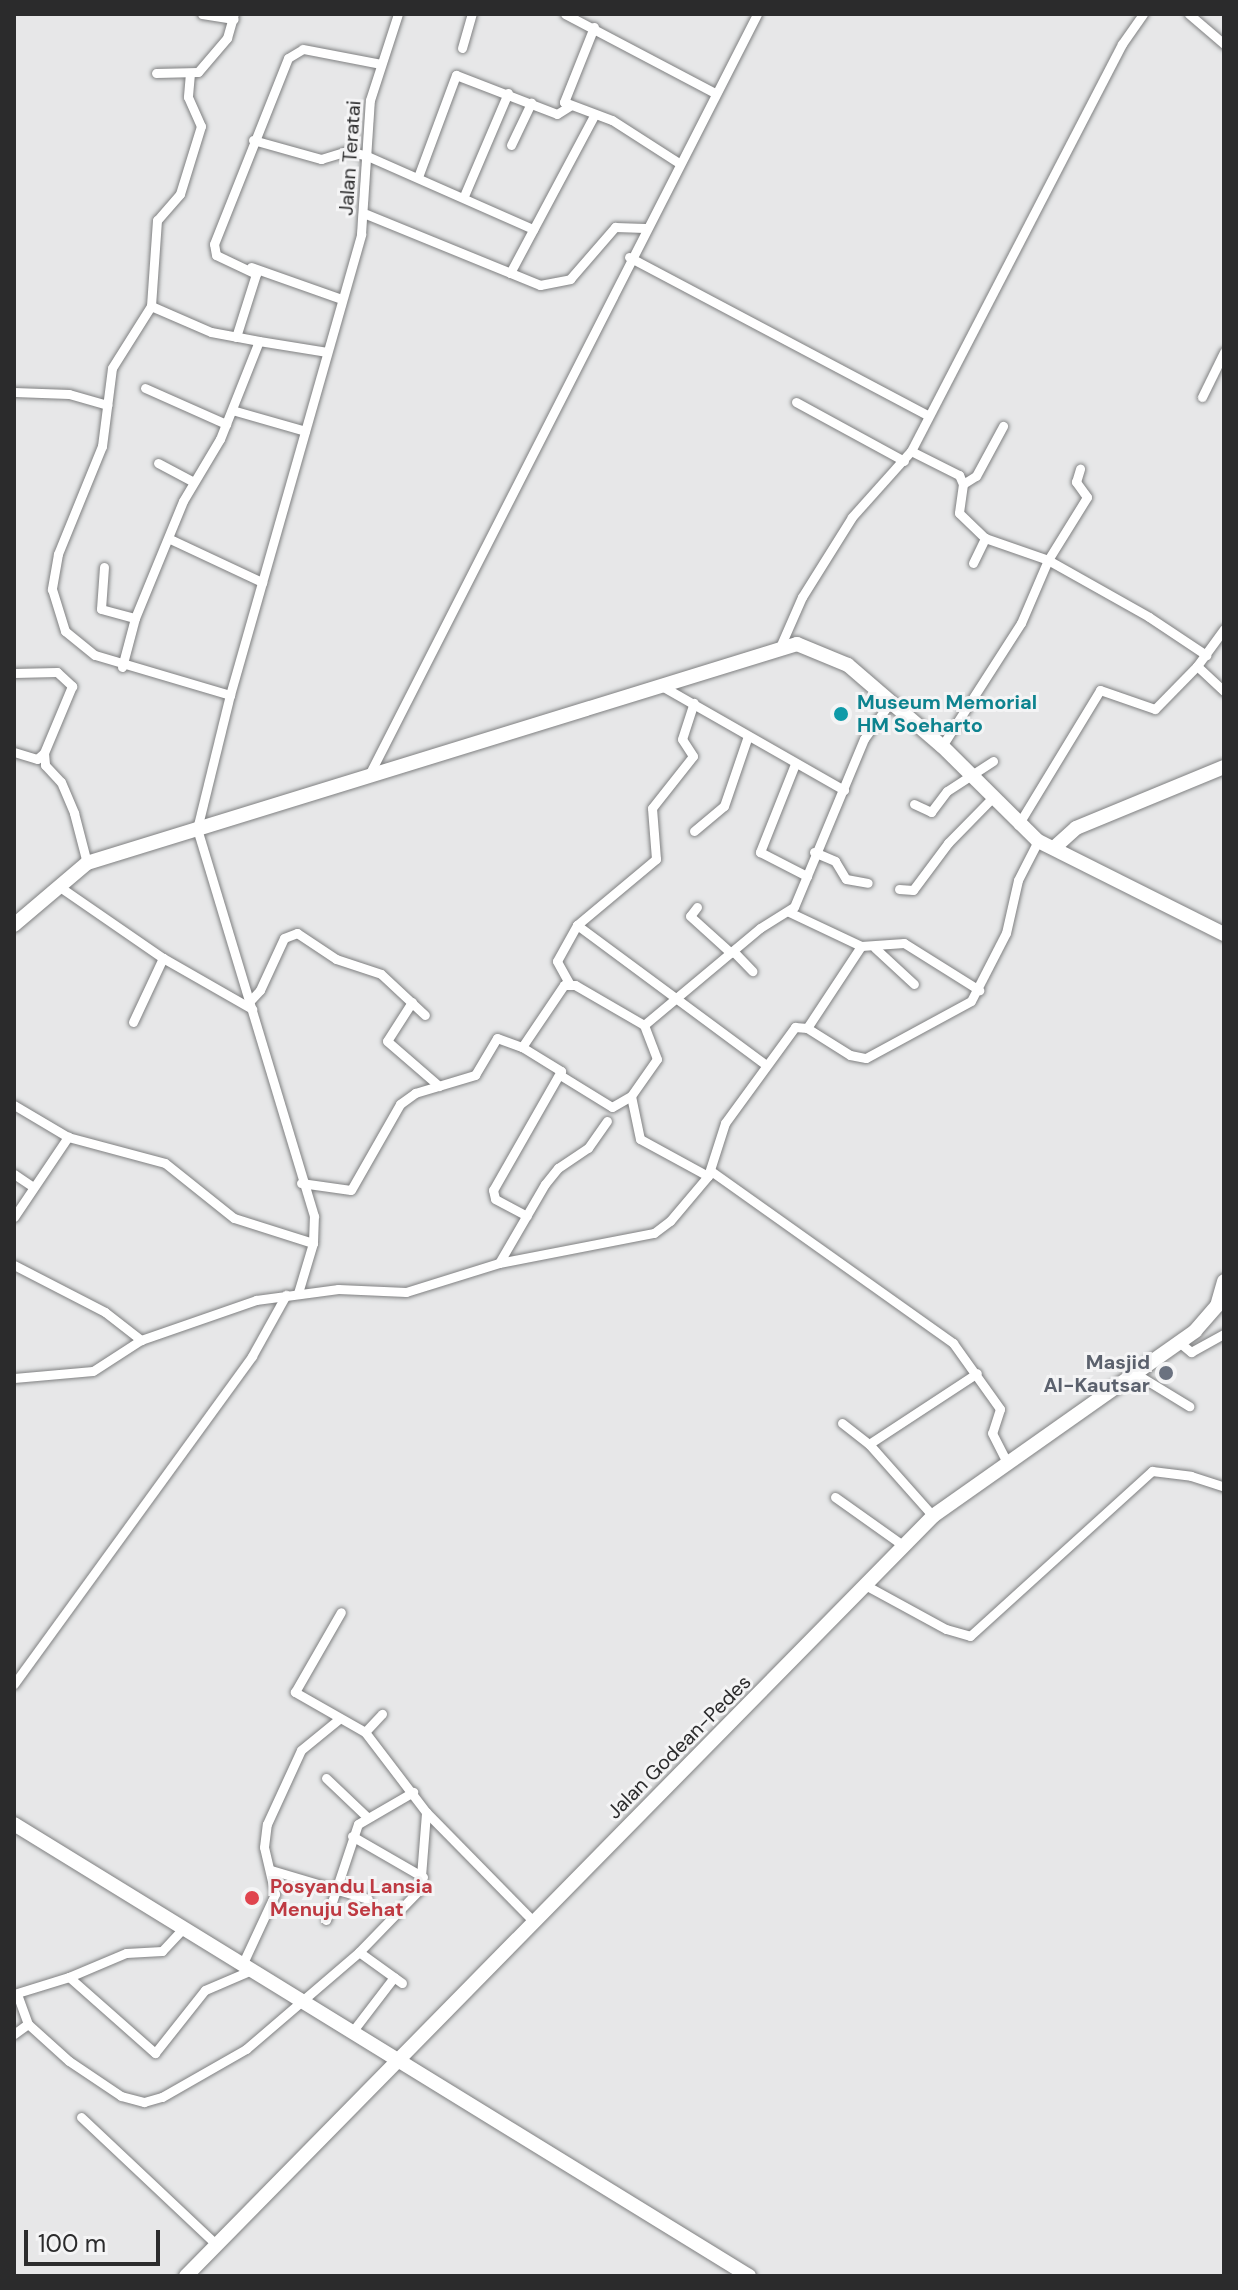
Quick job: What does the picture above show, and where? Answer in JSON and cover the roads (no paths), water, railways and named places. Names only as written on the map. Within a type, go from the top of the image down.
[{"type":"street","points":[[156,73],[190,73],[207,65],[227,38],[234,17],[202,14]]},
{"type":"street","name":"Jalan Teratai","points":[[197,829],[230,695],[366,214],[365,155],[370,100],[398,14]]},
{"type":"street","points":[[462,48],[472,14]]},
{"type":"street","points":[[565,14],[715,93]]},
{"type":"street","points":[[369,775],[629,257],[757,14]]},
{"type":"street","points":[[780,647],[819,568],[852,517],[911,451],[1122,44],[1143,14]]},
{"type":"street","points":[[1189,14],[1224,44]]},
{"type":"street","points":[[594,27],[564,92],[564,102],[639,135],[679,163]]},
{"type":"street","points":[[342,299],[249,267],[213,251],[253,140],[294,51],[381,64]]},
{"type":"street","points":[[190,73],[188,97],[201,126],[180,194],[157,220],[151,306],[112,368],[102,446],[58,554],[52,589],[65,631],[95,655],[122,667],[230,695]]},
{"type":"street","points":[[418,177],[453,76],[508,93],[562,115],[570,106]]},
{"type":"street","points":[[464,196],[508,93]]},
{"type":"street","points":[[511,145],[531,103]]},
{"type":"street","points":[[510,273],[595,114]]},
{"type":"street","points":[[253,140],[321,159],[347,151],[365,155],[533,229]]},
{"type":"street","points":[[366,214],[540,285],[556,284],[577,272],[615,227],[645,228]]},
{"type":"street","points":[[629,257],[928,415]]},
{"type":"street","points":[[236,337],[255,281],[249,267]]},
{"type":"street","points":[[151,306],[236,337],[327,352]]},
{"type":"street","points":[[122,667],[135,618],[193,482],[226,424],[259,341]]},
{"type":"street","points":[[1202,397],[1224,352]]},
{"type":"street","points":[[145,388],[226,424]]},
{"type":"street","points":[[14,392],[69,394],[107,405]]},
{"type":"street","points":[[796,402],[904,461]]},
{"type":"street","points":[[232,410],[305,431]]},
{"type":"street","points":[[963,484],[976,476],[1003,426]]},
{"type":"street","points":[[911,451],[959,475],[963,484],[959,513],[985,538],[1048,560],[1149,617],[1206,655]]},
{"type":"street","points":[[158,463],[193,482]]},
{"type":"street","points":[[942,746],[1021,623],[1048,560],[1087,497],[1076,482],[1080,469]]},
{"type":"street","points":[[973,563],[985,538]]},
{"type":"street","points":[[170,539],[262,582]]},
{"type":"street","points":[[104,567],[101,609],[135,618]]},
{"type":"street","points":[[1018,825],[1100,690],[1155,709],[1197,666],[1224,629]]},
{"type":"street","points":[[14,925],[57,885],[87,863],[797,644],[825,652],[891,701],[942,746],[1018,825],[1038,841],[1224,934]]},
{"type":"street","points":[[1197,666],[1224,691]]},
{"type":"street","points":[[14,673],[57,672],[71,682],[44,753],[45,765],[61,782],[74,813],[87,863]]},
{"type":"street","points":[[659,685],[694,703],[747,739],[844,790]]},
{"type":"street","points":[[644,1025],[732,952],[789,912],[864,739],[891,701]]},
{"type":"street","points":[[301,1183],[351,1190],[400,1104],[439,1086],[475,1075],[497,1038],[555,1064],[560,1075],[612,1107],[631,1096],[657,1059],[644,1025],[569,983],[557,961],[577,925],[656,859],[652,808],[693,756],[682,739],[694,703]]},
{"type":"street","points":[[694,831],[724,806],[747,739]]},
{"type":"street","points":[[14,752],[37,759],[44,753]]},
{"type":"street","points":[[914,804],[931,812],[947,791],[993,761]]},
{"type":"street","points":[[795,764],[760,852],[807,876]]},
{"type":"street","points":[[1055,847],[1076,828],[1224,767]]},
{"type":"street","points":[[899,889],[913,890],[948,843],[993,797]]},
{"type":"street","points":[[197,829],[301,1183],[314,1216],[313,1243],[298,1293]]},
{"type":"street","points":[[14,1378],[85,1373],[141,1340],[189,1319],[286,1295],[406,1292],[499,1263],[654,1233],[670,1221],[709,1173],[716,1141],[788,1032],[807,1028],[850,1055],[866,1058],[961,1009],[979,990],[1006,933],[1018,880],[1038,841]]},
{"type":"street","points":[[814,852],[835,861],[846,879],[868,883]]},
{"type":"street","points":[[57,885],[163,958],[251,1006]]},
{"type":"street","points":[[697,907],[690,916],[752,971]]},
{"type":"street","points":[[789,912],[861,946],[875,948],[904,943],[979,990]]},
{"type":"street","points":[[577,925],[644,970],[674,999],[766,1065]]},
{"type":"street","points":[[251,1006],[284,938],[292,933],[336,959],[381,974],[425,1015]]},
{"type":"street","points":[[807,1028],[861,946]]},
{"type":"street","points":[[875,948],[914,984]]},
{"type":"street","points":[[133,1022],[163,958]]},
{"type":"street","points":[[522,1047],[569,983]]},
{"type":"street","points":[[412,1002],[387,1041],[439,1086]]},
{"type":"street","points":[[527,1216],[495,1199],[493,1190],[560,1075]]},
{"type":"street","points":[[631,1096],[640,1139],[709,1173],[953,1343],[1000,1409],[992,1433],[1007,1462]]},
{"type":"street","points":[[14,1105],[68,1137],[165,1163],[234,1218],[313,1243]]},
{"type":"street","points":[[499,1263],[558,1168],[588,1148],[607,1121]]},
{"type":"street","points":[[14,1217],[68,1137]]},
{"type":"street","points":[[14,1174],[33,1187]]},
{"type":"street","points":[[14,1265],[105,1312],[141,1340]]},
{"type":"street","name":"Jalan Godean-Pedes","points":[[186,2276],[933,1516],[1132,1372],[1179,1342],[1207,1318],[1224,1286]]},
{"type":"street","points":[[14,1684],[252,1356],[286,1295]]},
{"type":"street","points":[[1179,1342],[1191,1352],[1224,1334]]},
{"type":"street","points":[[1132,1372],[1189,1406]]},
{"type":"street","points":[[869,1444],[977,1373]]},
{"type":"street","points":[[842,1423],[869,1444],[933,1516]]},
{"type":"street","points":[[867,1586],[946,1629],[970,1636],[1152,1471],[1191,1476],[1224,1487]]},
{"type":"street","points":[[835,1497],[904,1546]]},
{"type":"street","points":[[341,1612],[295,1692],[365,1732],[426,1812],[533,1921]]},
{"type":"street","points":[[365,1732],[382,1714]]},
{"type":"street","points":[[69,1977],[152,2053],[205,1990],[249,1966],[273,1902],[271,1870],[264,1840],[288,1771],[301,1750],[339,1719]]},
{"type":"street","points":[[326,1778],[367,1817]]},
{"type":"street","points":[[326,1920],[352,1836],[367,1817],[413,1792]]},
{"type":"street","points":[[184,1927],[162,1951],[126,1953],[69,1977],[16,1994],[28,2024],[95,2079],[121,2096],[144,2102],[239,2054],[359,1952],[420,1889],[423,1877],[421,1830],[426,1812]]},
{"type":"street","points":[[14,1824],[749,2276]]},
{"type":"street","points":[[352,1836],[423,1877]]},
{"type":"street","points":[[271,1870],[368,1899]]},
{"type":"street","points":[[352,2032],[398,1980],[359,1952]]},
{"type":"street","points":[[14,2034],[28,2024]]},
{"type":"street","points":[[81,2117],[217,2245]]},
{"type":"place","name":"Museum Memorial HM Soeharto","points":[[841,714]]},
{"type":"place","name":"Masjid Al-Kautsar","points":[[1166,1373]]},
{"type":"place","name":"Posyandu Lansia Menuju Sehat","points":[[252,1898]]}]
